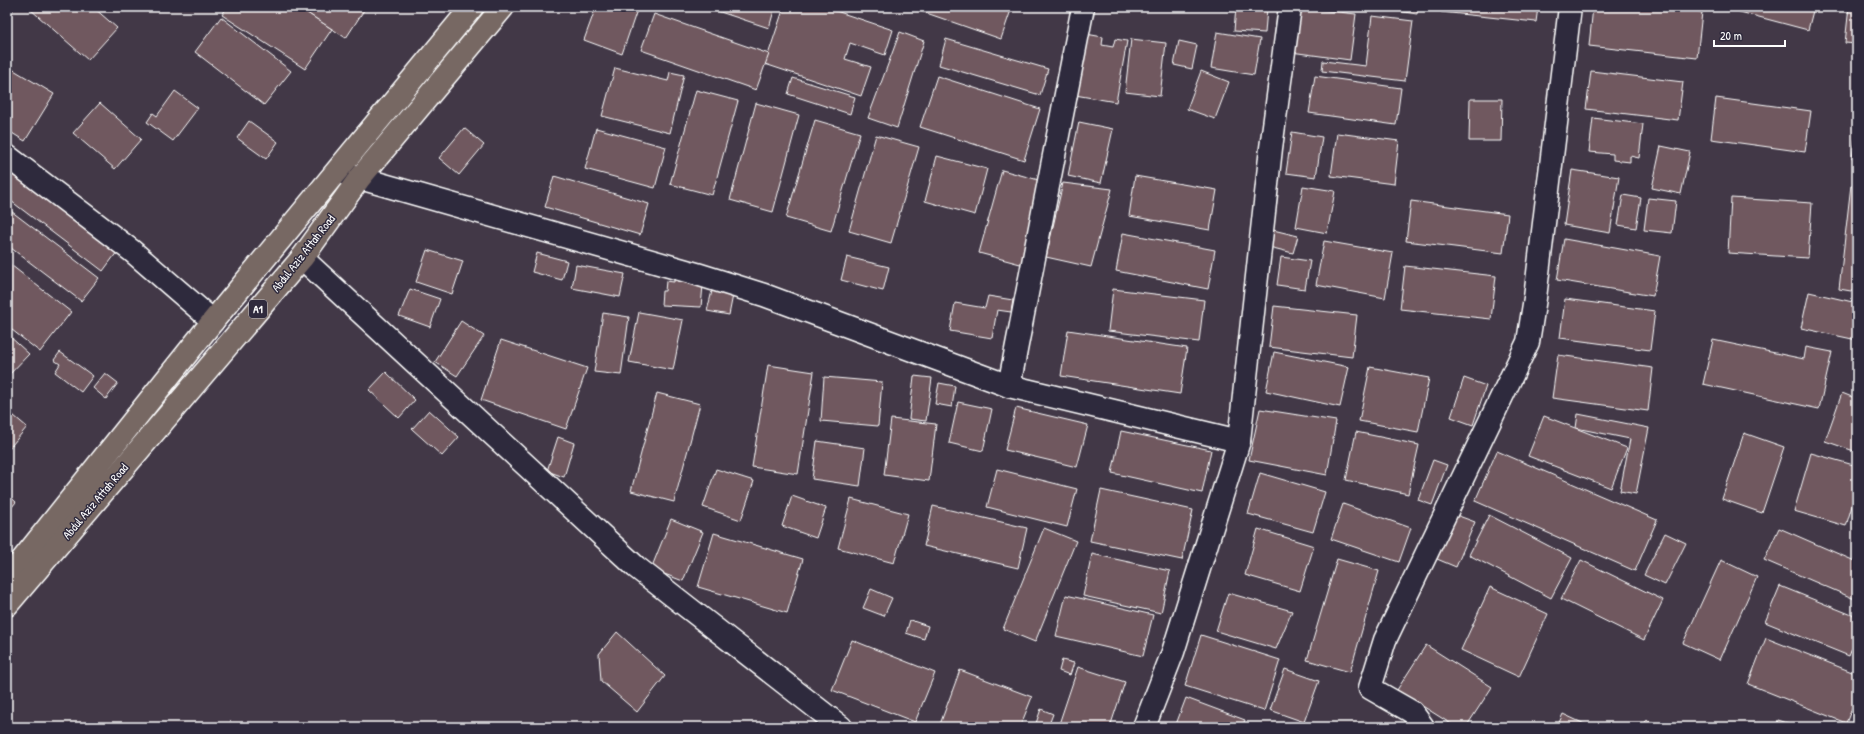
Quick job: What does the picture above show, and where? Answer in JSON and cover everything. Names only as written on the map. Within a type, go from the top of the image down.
[{"type":"highway","name":"Abdul Aziz Attah Road","points":[[7,579],[335,170],[472,7]]},
{"type":"highway","name":"Abdul Aziz Attah Road","points":[[7,605],[302,258],[359,179],[502,7]]},
{"type":"street","points":[[1009,386],[1083,7]]},
{"type":"street","points":[[1144,727],[1172,652],[1239,441],[1271,148],[1290,7]]},
{"type":"street","points":[[1423,727],[1412,712],[1370,688],[1385,640],[1528,342],[1535,298],[1570,7]]},
{"type":"street","points":[[7,156],[132,251],[213,321]]},
{"type":"street","points":[[335,170],[359,179],[697,274],[764,295],[1009,386],[1239,441]]},
{"type":"street","points":[[302,258],[636,568],[841,727]]},
{"type":"building","points":[[7,7],[14,7],[7,21]]},
{"type":"building","points":[[31,7],[93,7],[117,28],[88,60],[30,9]]},
{"type":"building","points":[[227,7],[298,7],[332,29],[305,69],[222,15]]},
{"type":"building","points":[[298,7],[366,7],[346,38]]},
{"type":"building","points":[[596,7],[638,7],[622,54],[584,40]]},
{"type":"building","points":[[705,7],[775,7],[769,28]]},
{"type":"building","points":[[784,7],[824,7],[893,30],[885,55],[850,43],[845,59],[871,67],[861,96],[765,64]]},
{"type":"building","points":[[915,7],[1012,7],[1001,39],[915,9]]},
{"type":"building","points":[[1236,7],[1267,8],[1265,33],[1234,31]]},
{"type":"building","points":[[1296,7],[1356,14],[1350,60],[1291,52]]},
{"type":"building","points":[[1384,7],[1418,7],[1417,14],[1384,9]]},
{"type":"building","points":[[1441,7],[1538,7],[1536,22],[1441,12]]},
{"type":"building","points":[[1593,7],[1659,7],[1702,12],[1697,58],[1589,46]]},
{"type":"building","points":[[1721,7],[1814,7],[1808,30]]},
{"type":"building","points":[[1849,7],[1857,7],[1857,44],[1845,43]]},
{"type":"building","points":[[654,14],[769,54],[756,90],[641,50]]},
{"type":"building","points":[[1372,16],[1413,21],[1405,81],[1322,71],[1323,61],[1366,66]]},
{"type":"building","points":[[221,17],[291,71],[264,105],[195,52]]},
{"type":"building","points":[[900,32],[924,41],[897,128],[868,118]]},
{"type":"building","points":[[1217,32],[1260,39],[1254,75],[1211,68]]},
{"type":"building","points":[[1086,34],[1103,37],[1102,45],[1113,47],[1115,39],[1127,41],[1116,102],[1075,95]]},
{"type":"building","points":[[946,39],[1048,69],[1040,95],[939,65]]},
{"type":"building","points":[[1131,39],[1166,43],[1160,96],[1125,92]]},
{"type":"building","points":[[1179,41],[1197,45],[1192,69],[1174,65]]},
{"type":"building","points":[[7,66],[54,94],[25,141],[7,130]]},
{"type":"building","points":[[615,68],[668,81],[670,72],[684,75],[670,133],[602,116]]},
{"type":"building","points":[[1201,71],[1229,82],[1215,119],[1187,109]]},
{"type":"building","points":[[1591,71],[1683,82],[1678,120],[1586,109]]},
{"type":"building","points":[[937,76],[1040,109],[1024,160],[920,127]]},
{"type":"building","points":[[1315,76],[1401,88],[1396,125],[1309,113]]},
{"type":"building","points":[[793,78],[855,97],[850,114],[788,94]]},
{"type":"building","points":[[696,90],[738,101],[712,195],[670,184]]},
{"type":"building","points":[[175,91],[198,108],[173,141],[147,122],[153,113],[157,116]]},
{"type":"building","points":[[1716,98],[1811,111],[1805,152],[1711,139]]},
{"type":"building","points":[[1470,99],[1502,99],[1501,141],[1469,141]]},
{"type":"building","points":[[100,103],[141,139],[115,169],[73,133]]},
{"type":"building","points":[[756,103],[799,115],[773,212],[730,200]]},
{"type":"building","points":[[1593,118],[1643,124],[1639,158],[1630,156],[1630,162],[1613,160],[1613,154],[1589,152]]},
{"type":"building","points":[[815,120],[860,133],[831,231],[786,218]]},
{"type":"building","points":[[249,121],[278,142],[266,159],[237,138]]},
{"type":"building","points":[[1079,122],[1113,129],[1101,183],[1068,176]]},
{"type":"building","points":[[464,128],[484,145],[459,175],[439,158]]},
{"type":"building","points":[[596,128],[666,147],[655,188],[585,169]]},
{"type":"building","points":[[1857,129],[1857,158],[1852,158]]},
{"type":"building","points":[[1292,132],[1322,137],[1316,177],[1286,173]]},
{"type":"building","points":[[1337,133],[1399,141],[1394,184],[1331,176]]},
{"type":"building","points":[[876,135],[919,147],[891,243],[849,231]]},
{"type":"building","points":[[1661,146],[1690,152],[1681,194],[1652,188]]},
{"type":"building","points":[[937,156],[987,169],[975,215],[925,201]]},
{"type":"building","points":[[7,161],[120,248],[103,271],[7,198]]},
{"type":"building","points":[[1002,170],[1046,182],[1024,265],[979,253]]},
{"type":"building","points":[[1572,170],[1619,177],[1610,233],[1564,225]]},
{"type":"building","points":[[554,176],[649,204],[640,235],[545,207]]},
{"type":"building","points":[[1135,176],[1217,190],[1210,230],[1129,216]]},
{"type":"building","points":[[1063,183],[1112,189],[1091,267],[1046,257]]},
{"type":"building","points":[[1851,185],[1857,186],[1857,292],[1839,289]]},
{"type":"building","points":[[1303,186],[1335,191],[1327,233],[1296,227]]},
{"type":"building","points":[[1623,195],[1641,198],[1636,228],[1618,225]]},
{"type":"building","points":[[1648,198],[1676,201],[1672,233],[1644,230]]},
{"type":"building","points":[[1731,198],[1812,203],[1808,258],[1728,253]]},
{"type":"building","points":[[1411,201],[1508,214],[1503,253],[1406,241]]},
{"type":"building","points":[[7,208],[99,278],[81,301],[7,245]]},
{"type":"building","points":[[1269,229],[1298,236],[1293,253],[1265,246]]},
{"type":"building","points":[[1123,233],[1215,250],[1208,289],[1116,271]]},
{"type":"building","points":[[1564,239],[1660,256],[1653,296],[1557,280]]},
{"type":"building","points":[[1324,241],[1393,253],[1385,298],[1316,285]]},
{"type":"building","points":[[427,250],[463,261],[452,294],[416,282]]},
{"type":"building","points":[[537,253],[567,261],[562,280],[532,272]]},
{"type":"building","points":[[847,257],[889,267],[883,291],[841,280]]},
{"type":"building","points":[[1281,257],[1310,261],[1305,289],[1277,285]]},
{"type":"building","points":[[7,262],[71,312],[40,352],[7,326]]},
{"type":"building","points":[[576,265],[625,274],[620,297],[572,288]]},
{"type":"building","points":[[1405,266],[1496,276],[1491,319],[1400,309]]},
{"type":"building","points":[[674,277],[694,278],[694,285],[703,285],[701,307],[661,305],[662,291],[665,291],[666,281],[674,282]]},
{"type":"building","points":[[410,289],[440,299],[430,327],[399,316]]},
{"type":"building","points":[[1113,289],[1204,300],[1199,342],[1108,331]]},
{"type":"building","points":[[712,291],[733,295],[729,315],[707,311]]},
{"type":"building","points":[[1809,292],[1857,303],[1857,340],[1801,328]]},
{"type":"building","points":[[988,296],[1013,300],[1011,312],[997,310],[992,338],[950,331],[955,303],[985,308]]},
{"type":"building","points":[[1565,299],[1655,311],[1650,350],[1560,338]]},
{"type":"building","points":[[1274,306],[1357,315],[1352,357],[1269,347]]},
{"type":"building","points":[[639,312],[683,320],[673,370],[629,362]]},
{"type":"building","points":[[603,313],[629,317],[621,375],[594,372]]},
{"type":"building","points":[[461,321],[484,336],[457,376],[435,362]]},
{"type":"building","points":[[1068,330],[1187,348],[1180,394],[1061,376]]},
{"type":"building","points":[[7,334],[29,354],[7,377]]},
{"type":"building","points":[[501,340],[587,368],[566,429],[481,400]]},
{"type":"building","points":[[1713,340],[1804,359],[1806,347],[1832,352],[1819,409],[1703,384]]},
{"type":"building","points":[[60,352],[93,376],[81,392],[55,372],[60,364],[54,360]]},
{"type":"building","points":[[1274,352],[1349,367],[1340,407],[1266,391]]},
{"type":"building","points":[[1558,355],[1653,368],[1648,411],[1552,398]]},
{"type":"building","points":[[768,365],[814,372],[798,474],[752,467]]},
{"type":"building","points":[[1370,367],[1429,378],[1418,432],[1359,421]]},
{"type":"building","points":[[386,372],[415,400],[399,418],[369,390]]},
{"type":"building","points":[[105,373],[118,383],[106,399],[93,388]]},
{"type":"building","points":[[914,376],[932,378],[926,421],[909,419]]},
{"type":"building","points":[[824,377],[882,382],[878,426],[821,421]]},
{"type":"building","points":[[1464,378],[1486,386],[1473,425],[1451,417]]},
{"type":"building","points":[[939,383],[955,386],[952,407],[935,404]]},
{"type":"building","points":[[657,393],[700,404],[674,502],[631,491]]},
{"type":"building","points":[[1842,393],[1857,399],[1857,452],[1825,441]]},
{"type":"building","points":[[958,402],[992,409],[983,451],[949,443]]},
{"type":"building","points":[[1016,408],[1088,425],[1077,467],[1005,450]]},
{"type":"building","points":[[1260,409],[1336,421],[1327,475],[1249,460]]},
{"type":"building","points":[[7,410],[27,427],[7,451]]},
{"type":"building","points":[[429,410],[459,437],[442,456],[412,429]]},
{"type":"building","points":[[1578,414],[1649,428],[1636,494],[1620,491],[1630,439],[1576,428]]},
{"type":"building","points":[[1544,416],[1627,448],[1611,488],[1528,456]]},
{"type":"building","points":[[891,419],[936,424],[929,481],[884,475]]},
{"type":"building","points":[[1121,431],[1211,450],[1202,493],[1112,473]]},
{"type":"building","points":[[1356,432],[1419,445],[1408,494],[1346,480]]},
{"type":"building","points":[[1744,433],[1784,447],[1762,513],[1722,499]]},
{"type":"building","points":[[558,437],[574,443],[564,477],[547,471]]},
{"type":"building","points":[[817,441],[865,448],[860,486],[812,479]]},
{"type":"building","points":[[1497,451],[1657,520],[1635,571],[1475,501]]},
{"type":"building","points":[[1811,453],[1857,466],[1857,489],[1846,526],[1794,511]]},
{"type":"building","points":[[1433,460],[1447,465],[1432,505],[1418,500]]},
{"type":"building","points":[[716,469],[754,481],[741,520],[703,507]]},
{"type":"building","points":[[997,469],[1077,489],[1067,527],[987,507]]},
{"type":"building","points":[[1260,473],[1325,492],[1313,532],[1248,514]]},
{"type":"building","points":[[1101,490],[1193,510],[1182,560],[1090,541]]},
{"type":"building","points":[[7,494],[16,502],[7,513]]},
{"type":"building","points":[[792,496],[826,508],[816,538],[782,526]]},
{"type":"building","points":[[851,499],[908,514],[894,563],[838,548]]},
{"type":"building","points":[[1343,504],[1411,528],[1399,562],[1331,539]]},
{"type":"building","points":[[933,506],[1027,528],[1018,568],[924,546]]},
{"type":"building","points":[[1456,515],[1475,522],[1456,567],[1437,559]]},
{"type":"building","points":[[1489,515],[1572,558],[1551,598],[1469,555]]},
{"type":"building","points":[[671,519],[703,532],[683,581],[651,569]]},
{"type":"building","points":[[1044,528],[1076,541],[1035,642],[1003,629]]},
{"type":"building","points":[[1779,528],[1857,562],[1857,600],[1764,560]]},
{"type":"building","points":[[1258,529],[1314,546],[1300,591],[1245,575]]},
{"type":"building","points":[[714,533],[803,559],[787,613],[698,587]]},
{"type":"building","points":[[1665,533],[1686,543],[1665,585],[1644,575]]},
{"type":"building","points":[[1092,554],[1170,571],[1161,613],[1083,596]]},
{"type":"building","points":[[1337,559],[1379,571],[1350,672],[1307,660]]},
{"type":"building","points":[[1581,560],[1663,600],[1644,640],[1561,599]]},
{"type":"building","points":[[1721,560],[1757,577],[1720,660],[1683,643]]},
{"type":"building","points":[[1780,586],[1857,617],[1857,637],[1849,656],[1765,622]]},
{"type":"building","points":[[1490,587],[1548,614],[1519,677],[1461,650]]},
{"type":"building","points":[[871,589],[892,598],[884,616],[863,608]]},
{"type":"building","points":[[1228,593],[1292,611],[1276,649],[1216,631]]},
{"type":"building","points":[[1066,595],[1153,615],[1143,656],[1056,636]]},
{"type":"building","points":[[910,620],[928,626],[924,639],[906,633]]},
{"type":"building","points":[[617,632],[665,676],[637,712],[601,681],[599,654]]},
{"type":"building","points":[[1201,635],[1280,660],[1264,711],[1185,686]]},
{"type":"building","points":[[1766,638],[1857,674],[1857,696],[1846,723],[1748,684]]},
{"type":"building","points":[[852,640],[935,673],[915,722],[832,690]]},
{"type":"building","points":[[1426,645],[1492,687],[1466,727],[1456,727],[1397,690]]},
{"type":"building","points":[[1062,660],[1074,663],[1070,675],[1059,671]]},
{"type":"building","points":[[1078,667],[1125,682],[1110,727],[1058,727]]},
{"type":"building","points":[[1285,669],[1319,681],[1304,722],[1270,710]]},
{"type":"building","points":[[960,670],[1032,697],[1020,727],[939,727]]},
{"type":"building","points":[[1186,698],[1245,720],[1242,727],[1175,727]]},
{"type":"building","points":[[1041,709],[1053,714],[1048,727],[1035,726]]},
{"type":"building","points":[[1563,714],[1591,727],[1557,727]]},
{"type":"building","points":[[1646,720],[1666,727],[1643,727]]},
{"type":"building","points":[[1778,720],[1800,727],[1776,727]]}]
